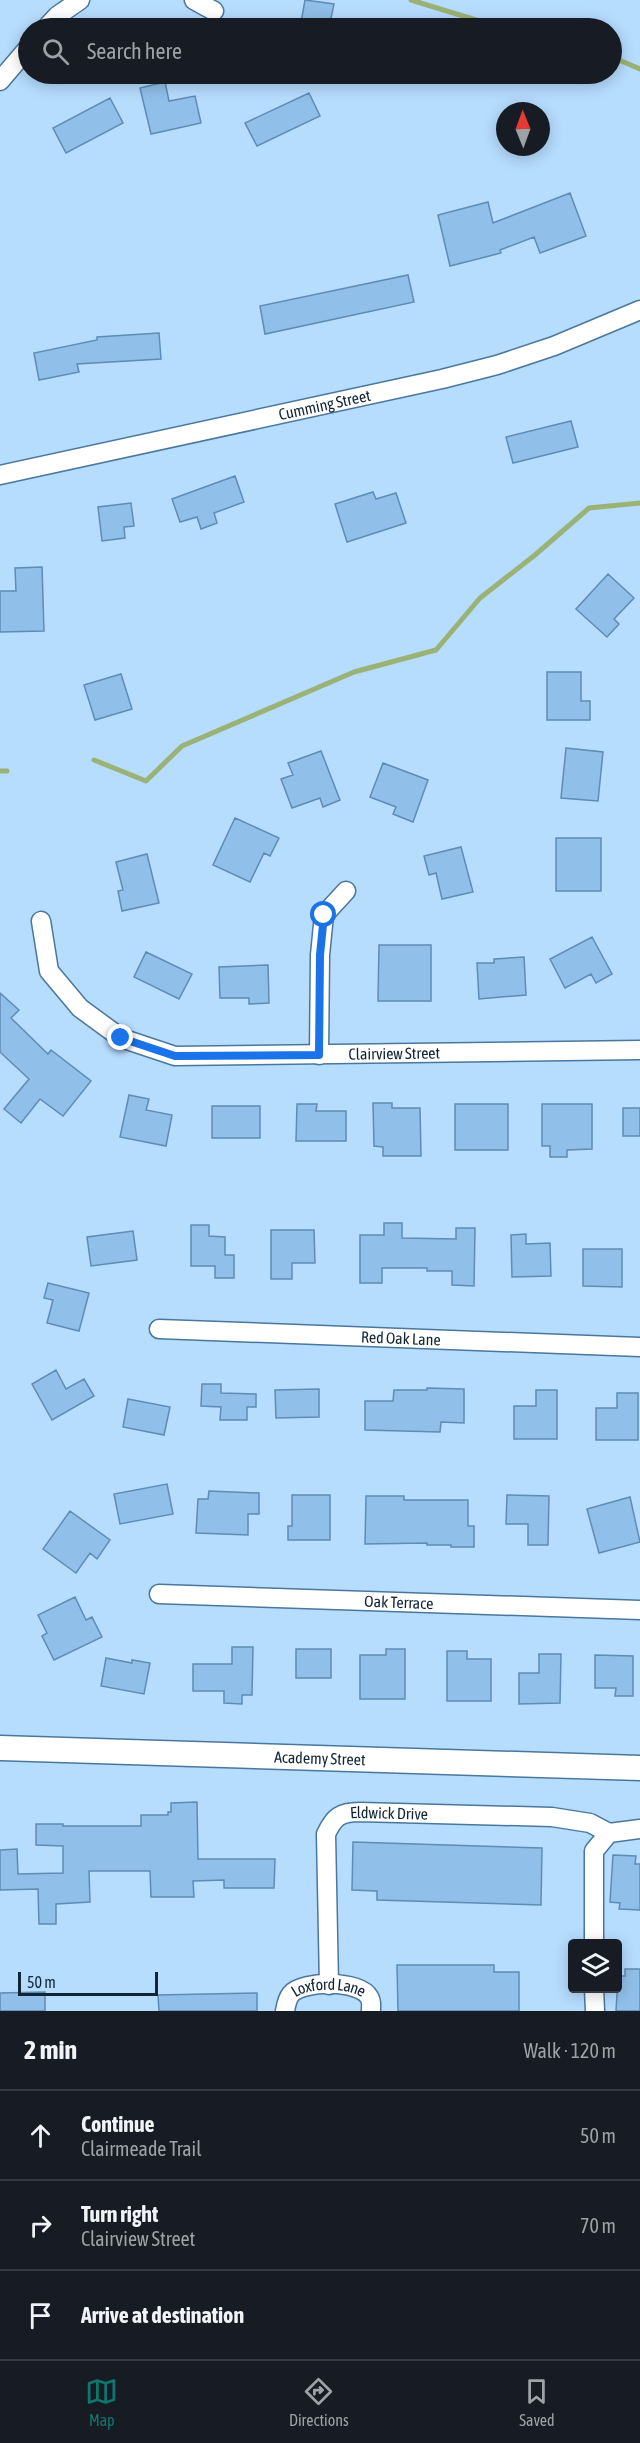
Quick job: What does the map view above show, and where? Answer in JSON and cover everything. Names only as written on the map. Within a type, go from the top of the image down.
[{"type":"street","points":[[55,18],[80,0]]},
{"type":"street","points":[[194,0],[214,11]]},
{"type":"street","points":[[0,81],[18,60]]},
{"type":"street","name":"Cumming Street","points":[[0,475],[497,365],[554,346],[640,310]]},
{"type":"street","points":[[319,1055],[320,955],[324,915],[346,891]]},
{"type":"street","name":"Clairview Street","points":[[41,921],[49,971],[80,1008],[121,1038],[175,1056],[640,1050]]},
{"type":"street","name":"Red Oak Lane","points":[[159,1329],[640,1347]]},
{"type":"street","name":"Oak Terrace","points":[[159,1593],[640,1610]]},
{"type":"street","name":"Academy Street","points":[[0,1748],[640,1768]]},
{"type":"street","name":"Eldwick Drive","points":[[329,1985],[326,1834],[334,1818],[345,1812],[552,1817],[590,1823],[609,1833]]},
{"type":"street","points":[[594,1939],[594,1851],[609,1833],[640,1829]]},
{"type":"street","name":"Loxford Lane","points":[[285,2011],[292,1992],[303,1986],[329,1985],[351,1986],[360,1989],[371,1999],[371,2011]]},
{"type":"street","points":[[594,1993],[595,2011]]},
{"type":"building","points":[[305,0],[334,4],[331,18],[302,18]]},
{"type":"building","points":[[165,84],[169,101],[195,96],[201,123],[151,134],[140,88]]},
{"type":"building","points":[[309,93],[320,116],[257,146],[245,123]]},
{"type":"building","points":[[110,98],[123,123],[66,153],[53,128]]},
{"type":"building","points":[[570,193],[586,236],[540,253],[534,237],[500,250],[501,253],[450,266],[438,215],[488,202],[493,223]]},
{"type":"building","points":[[408,275],[414,302],[265,334],[260,306]]},
{"type":"building","points":[[159,333],[161,359],[77,364],[79,372],[39,380],[34,353],[97,340],[97,337]]},
{"type":"building","points":[[571,421],[578,447],[513,463],[506,437]]},
{"type":"building","points":[[235,476],[244,502],[214,513],[217,523],[201,529],[197,517],[180,522],[172,499]]},
{"type":"building","points":[[373,492],[376,499],[396,493],[406,523],[347,542],[335,504]]},
{"type":"building","points":[[131,503],[134,526],[124,527],[125,538],[102,541],[98,507]]},
{"type":"building","points":[[42,567],[44,631],[0,632],[0,591],[16,591],[15,568]]},
{"type":"building","points":[[608,574],[634,598],[614,619],[619,624],[607,637],[576,609]]},
{"type":"building","points":[[547,672],[581,672],[581,701],[590,701],[590,720],[547,720]]},
{"type":"building","points":[[121,674],[132,709],[95,720],[84,685]]},
{"type":"building","points":[[566,748],[603,752],[598,801],[561,798]]},
{"type":"building","points":[[321,751],[340,800],[323,807],[320,798],[292,808],[281,779],[293,775],[288,763]]},
{"type":"building","points":[[383,763],[428,780],[413,822],[393,814],[396,807],[370,797]]},
{"type":"building","points":[[235,818],[279,838],[270,856],[264,853],[250,882],[213,865]]},
{"type":"building","points":[[556,838],[601,838],[601,891],[556,891]]},
{"type":"building","points":[[461,847],[473,892],[442,899],[436,873],[429,875],[424,856]]},
{"type":"building","points":[[147,854],[159,903],[122,911],[118,891],[123,890],[116,862]]},
{"type":"building","points":[[592,937],[612,974],[596,983],[591,974],[565,988],[550,959]]},
{"type":"building","points":[[379,945],[431,945],[431,1001],[378,1001]]},
{"type":"building","points":[[146,952],[192,974],[179,999],[134,977]]},
{"type":"building","points":[[524,957],[526,995],[479,999],[477,963],[494,963],[494,959]]},
{"type":"building","points":[[268,965],[269,1003],[249,1004],[249,998],[220,998],[219,967]]},
{"type":"building","points":[[0,993],[19,1010],[11,1018],[48,1054],[51,1050],[91,1081],[63,1116],[40,1099],[21,1123],[4,1109],[29,1079],[0,1052]]},
{"type":"building","points":[[129,1095],[149,1099],[146,1110],[172,1115],[166,1146],[120,1137]]},
{"type":"building","points":[[373,1103],[392,1103],[392,1108],[420,1108],[421,1156],[383,1156],[383,1147],[374,1146]]},
{"type":"building","points":[[297,1104],[317,1104],[316,1111],[346,1111],[346,1141],[296,1141]]},
{"type":"building","points":[[455,1104],[508,1104],[508,1150],[455,1150]]},
{"type":"building","points":[[542,1104],[592,1104],[592,1149],[567,1150],[567,1157],[550,1157],[550,1146],[542,1146]]},
{"type":"building","points":[[212,1106],[260,1106],[260,1138],[212,1138]]},
{"type":"building","points":[[623,1108],[640,1108],[640,1136],[623,1136]]},
{"type":"building","points":[[384,1223],[402,1223],[402,1238],[456,1239],[456,1228],[475,1228],[474,1286],[452,1285],[452,1271],[427,1271],[427,1268],[382,1268],[382,1283],[360,1283],[360,1235],[384,1235]]},
{"type":"building","points":[[191,1225],[209,1225],[209,1236],[225,1237],[225,1255],[234,1255],[234,1278],[215,1278],[215,1266],[191,1266]]},
{"type":"building","points":[[271,1230],[314,1230],[315,1263],[292,1263],[292,1279],[271,1279]]},
{"type":"building","points":[[133,1231],[137,1260],[91,1266],[87,1237]]},
{"type":"building","points":[[526,1234],[526,1244],[550,1243],[551,1276],[512,1277],[511,1235]]},
{"type":"building","points":[[583,1249],[622,1249],[622,1287],[583,1286]]},
{"type":"building","points":[[48,1283],[89,1293],[79,1331],[47,1323],[53,1300],[44,1298]]},
{"type":"building","points":[[56,1370],[66,1389],[84,1379],[94,1396],[52,1420],[32,1384]]},
{"type":"building","points":[[202,1384],[221,1384],[221,1393],[256,1394],[256,1407],[247,1407],[247,1420],[220,1420],[221,1407],[201,1406]]},
{"type":"building","points":[[427,1388],[464,1389],[464,1423],[441,1422],[440,1432],[365,1430],[365,1401],[393,1401],[394,1390],[427,1390]]},
{"type":"building","points":[[319,1389],[319,1417],[276,1418],[275,1390]]},
{"type":"building","points":[[536,1390],[557,1390],[557,1439],[514,1439],[514,1406],[536,1406]]},
{"type":"building","points":[[617,1393],[638,1393],[638,1440],[596,1440],[596,1408],[617,1408]]},
{"type":"building","points":[[128,1399],[170,1407],[164,1435],[123,1427]]},
{"type":"building","points":[[167,1484],[173,1514],[120,1524],[114,1494]]},
{"type":"building","points":[[209,1491],[259,1493],[259,1514],[248,1514],[248,1535],[196,1533],[198,1499],[208,1499]]},
{"type":"building","points":[[292,1495],[330,1495],[330,1540],[288,1540],[288,1526],[292,1526]]},
{"type":"building","points":[[507,1495],[549,1496],[548,1545],[528,1545],[528,1524],[506,1524]]},
{"type":"building","points":[[366,1496],[404,1496],[404,1500],[468,1500],[468,1526],[474,1526],[474,1547],[427,1545],[427,1543],[365,1544]]},
{"type":"building","points":[[630,1497],[640,1542],[599,1553],[587,1509]]},
{"type":"building","points":[[70,1511],[110,1540],[97,1559],[90,1553],[76,1573],[43,1549]]},
{"type":"building","points":[[75,1597],[86,1620],[92,1617],[102,1637],[54,1660],[42,1636],[47,1633],[38,1615]]},
{"type":"building","points":[[232,1647],[253,1647],[252,1695],[242,1695],[242,1704],[224,1703],[224,1691],[193,1691],[193,1664],[232,1664]]},
{"type":"building","points":[[296,1649],[331,1649],[331,1678],[296,1678]]},
{"type":"building","points":[[386,1649],[405,1649],[405,1699],[360,1699],[360,1655],[386,1655]]},
{"type":"building","points":[[447,1651],[467,1651],[467,1659],[491,1659],[491,1701],[447,1701]]},
{"type":"building","points":[[539,1654],[561,1654],[560,1703],[519,1704],[519,1673],[539,1673]]},
{"type":"building","points":[[595,1655],[633,1656],[633,1696],[615,1696],[616,1688],[595,1688]]},
{"type":"building","points":[[106,1658],[132,1663],[132,1660],[150,1663],[144,1694],[101,1686]]},
{"type":"building","points":[[197,1802],[198,1859],[275,1859],[274,1888],[224,1888],[224,1880],[193,1881],[194,1897],[151,1897],[150,1871],[89,1871],[90,1902],[56,1904],[56,1924],[39,1924],[38,1889],[0,1890],[0,1850],[17,1849],[18,1874],[63,1873],[63,1846],[36,1845],[36,1824],[141,1826],[141,1815],[168,1815],[168,1812],[171,1812],[171,1803]]},
{"type":"building","points":[[353,1842],[542,1848],[541,1905],[377,1900],[377,1891],[352,1890]]},
{"type":"building","points":[[613,1855],[636,1856],[635,1864],[640,1864],[640,1910],[619,1909],[620,1903],[610,1902]]},
{"type":"building","points":[[397,1965],[494,1965],[494,1972],[519,1972],[519,2011],[398,2011]]},
{"type":"building","points":[[625,1969],[640,1969],[640,2011],[616,2011],[617,1993],[622,1993],[622,1976],[625,1976]]},
{"type":"building","points":[[45,1992],[45,2011],[0,2011],[0,1993]]},
{"type":"building","points":[[257,1993],[257,2011],[159,2011],[158,1995]]},
{"type":"waterway","points":[[411,0],[470,18]]},
{"type":"waterway","points":[[622,61],[640,69]]},
{"type":"waterway","points":[[94,760],[146,781],[182,746],[354,672],[436,650],[480,598],[535,555],[589,508],[640,503]]},
{"type":"waterway","points":[[0,771],[7,771]]},
{"type":"route","points":[[121,1038],[175,1056],[319,1055],[320,955],[324,915]]}]
